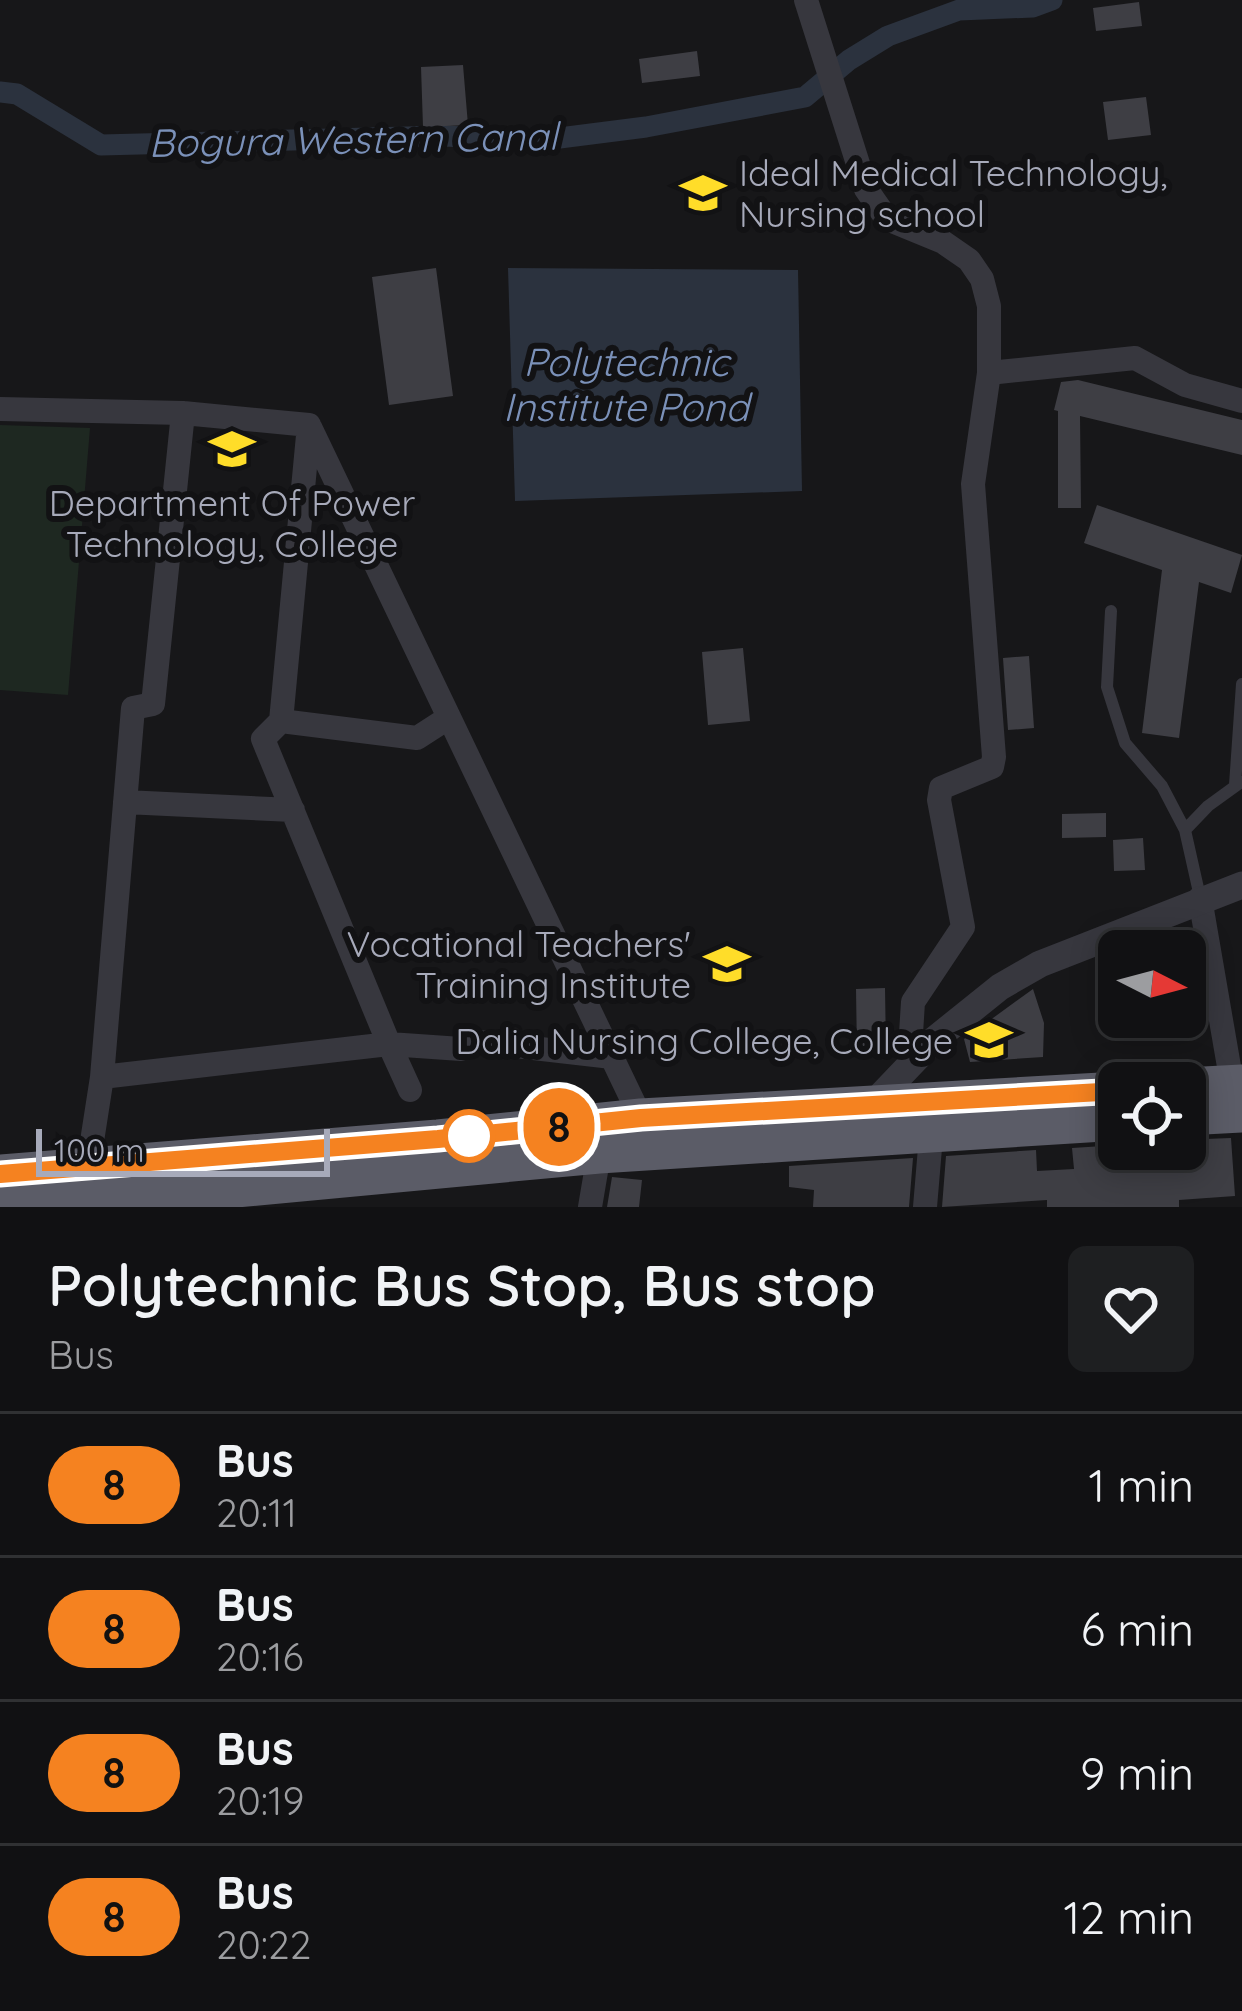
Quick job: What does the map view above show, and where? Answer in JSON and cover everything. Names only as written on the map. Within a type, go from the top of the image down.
[{"type":"highway","points":[[1206,1090],[1238,1094]]},
{"type":"highway","points":[[0,1174],[641,1118],[1098,1092]]},
{"type":"highway","points":[[1206,1107],[1238,1094]]},
{"type":"highway","points":[[0,1204],[183,1193],[598,1154],[1098,1123]]},
{"type":"street","points":[[806,0],[866,189],[887,219],[944,242],[970,260],[982,278],[989,306],[989,373],[973,484],[994,757],[992,767],[940,788],[963,926],[913,1002],[909,1065]]},
{"type":"street","points":[[989,373],[1135,358],[1185,385],[1242,401]]},
{"type":"street","points":[[0,409],[183,413],[310,424]]},
{"type":"street","points":[[88,1168],[102,1077],[134,708],[153,704],[183,413]]},
{"type":"street","points":[[310,424],[641,1118]]},
{"type":"street","points":[[310,424],[281,721],[263,739],[410,1090]]},
{"type":"street","points":[[281,721],[417,738],[448,718]]},
{"type":"street","points":[[125,802],[293,810]]},
{"type":"street","points":[[870,1107],[934,1040],[1000,987],[1040,964],[1242,885]]},
{"type":"street","points":[[1200,898],[1238,1094]]},
{"type":"street","points":[[102,1077],[389,1043],[461,1049],[470,1042],[612,1057]]},
{"type":"street","points":[[925,1207],[931,1136]]},
{"type":"street","points":[[590,1207],[598,1154]]},
{"type":"lane","points":[[1112,611],[1107,687],[1125,743],[1162,786],[1185,830],[1200,898]]},
{"type":"lane","points":[[1185,830],[1239,783],[1242,685]]},
{"type":"shaded area","points":[[0,425],[90,428],[68,695],[0,690]]},
{"type":"water","name":"Polytechnic Institute Pond","points":[[508,268],[798,270],[802,491],[515,501]]},
{"type":"building","points":[[1139,2],[1142,26],[1096,31],[1093,8]]},
{"type":"building","points":[[697,51],[700,76],[642,83],[639,59]]},
{"type":"building","points":[[463,65],[468,125],[423,127],[421,67]]},
{"type":"building","points":[[1146,97],[1151,135],[1108,140],[1103,102]]},
{"type":"building","points":[[436,268],[453,396],[389,405],[372,277]]},
{"type":"building","points":[[1078,380],[1242,420],[1242,455],[1080,416],[1081,508],[1058,508],[1058,411],[1054,410],[1061,382]]},
{"type":"building","points":[[1097,505],[1242,555],[1231,593],[1199,582],[1179,738],[1142,733],[1162,570],[1084,543]]},
{"type":"building","points":[[743,648],[750,721],[708,725],[702,652]]},
{"type":"building","points":[[1029,656],[1034,728],[1008,730],[1003,658]]},
{"type":"building","points":[[1106,813],[1106,837],[1062,838],[1062,814]]},
{"type":"building","points":[[1143,838],[1145,870],[1114,871],[1113,840]]},
{"type":"building","points":[[885,988],[886,1050],[857,1052],[856,989]]},
{"type":"building","points":[[1033,989],[1044,1023],[1043,1057],[970,1062],[964,1039]]},
{"type":"building","points":[[1231,1138],[1235,1196],[1179,1200],[1179,1207],[1047,1207],[1047,1200],[942,1207],[946,1156],[1036,1150],[1037,1171],[1074,1169],[1072,1148],[1098,1146],[1098,1170],[1206,1170],[1206,1139]]},
{"type":"building","points":[[913,1158],[909,1207],[813,1207],[814,1190],[789,1187],[789,1166]]},
{"type":"building","points":[[612,1177],[642,1180],[639,1207],[607,1207]]},
{"type":"waterway","name":"Bogura Western Canal","points":[[0,92],[17,94],[101,145],[445,136],[536,141],[646,127],[805,97],[849,60],[888,36],[959,10],[1033,7],[1052,0]]},
{"type":"bus line","name":"8","points":[[0,1174],[641,1118],[1098,1092]]},
{"type":"place","name":"Ideal Medical Technology, Nursing school","points":[[703,193]]},
{"type":"place","name":"Department Of Power Technology, College","points":[[232,449]]},
{"type":"place","name":"Vocational Teachers' Training Institute","points":[[727,964]]},
{"type":"place","name":"Dalia Nursing College, College","points":[[989,1040]]}]
